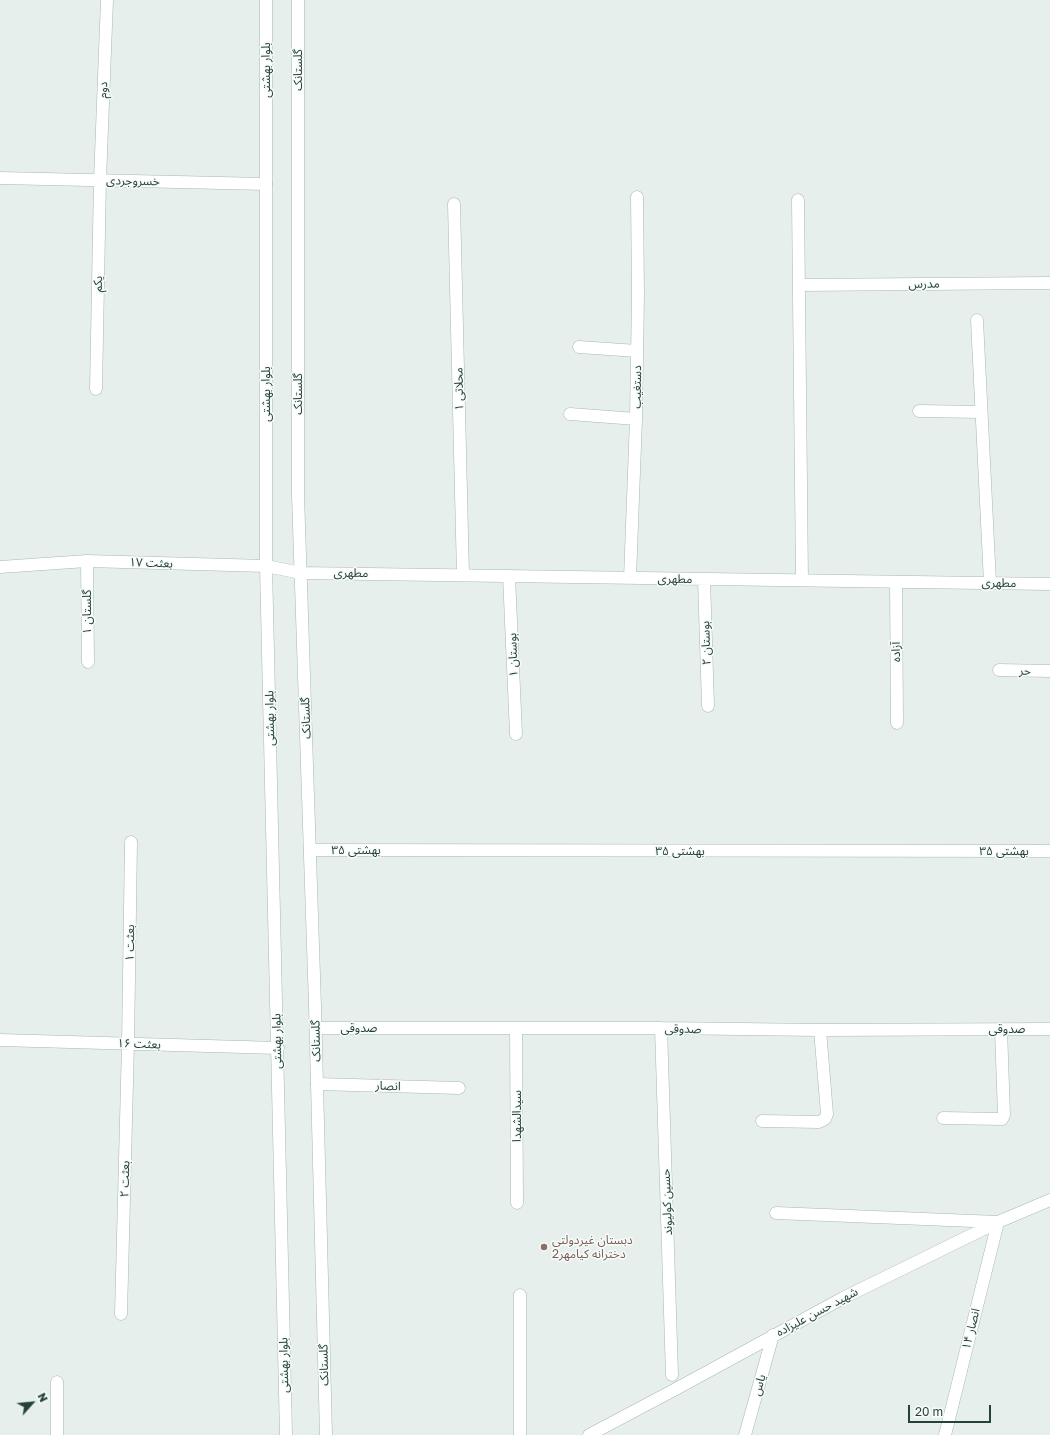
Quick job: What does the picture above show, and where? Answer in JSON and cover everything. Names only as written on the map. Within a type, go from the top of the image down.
[{"type":"street","name":"دوم","points":[[100,180],[106,0]]},
{"type":"street","name":"بلوار بهشتی","points":[[266,0],[266,566],[286,1435]]},
{"type":"street","name":"گلستانک","points":[[298,0],[298,495],[316,1028],[326,1435]]},
{"type":"street","name":"خسروجردی","points":[[0,178],[266,184]]},
{"type":"street","name":"یکم","points":[[96,389],[100,180]]},
{"type":"street","name":"دستغیب","points":[[630,578],[636,419],[638,295],[637,197]]},
{"type":"street","points":[[798,200],[802,580]]},
{"type":"street","name":"محلاتی ۱","points":[[454,204],[463,575]]},
{"type":"street","name":"مدرس","points":[[799,285],[1050,283]]},
{"type":"street","points":[[977,320],[990,583]]},
{"type":"street","points":[[579,347],[637,352]]},
{"type":"street","points":[[919,411],[982,412]]},
{"type":"street","points":[[570,414],[636,419]]},
{"type":"street","name":"بعثت ۱۷","points":[[0,567],[87,561],[266,566],[301,573]]},
{"type":"street","name":"گلستان ۱","points":[[87,561],[88,662]]},
{"type":"street","name":"مطهری","points":[[301,573],[1050,584]]},
{"type":"street","name":"بوستان ۱","points":[[509,576],[516,734]]},
{"type":"street","name":"بوستان ۲","points":[[704,579],[708,706]]},
{"type":"street","name":"آزاده","points":[[896,582],[897,723]]},
{"type":"street","name":"حر","points":[[1000,670],[1050,671]]},
{"type":"street","name":"بعثت ١","points":[[128,1044],[131,842]]},
{"type":"street","name":"بهشتی ۳۵","points":[[310,850],[1050,851]]},
{"type":"street","name":"صدوقی","points":[[316,1028],[661,1028],[820,1030],[1050,1029]]},
{"type":"street","name":"سیدالشهدا","points":[[516,1028],[517,1203]]},
{"type":"street","name":"حسین کولیوند","points":[[661,1028],[672,1375]]},
{"type":"street","points":[[943,1118],[1002,1119],[1004,1115],[1001,1029]]},
{"type":"street","points":[[762,1122],[819,1122],[825,1119],[827,1114],[820,1030]]},
{"type":"street","name":"بعثت ۱۶","points":[[0,1040],[278,1048]]},
{"type":"street","name":"بعثت ۲","points":[[121,1314],[128,1044]]},
{"type":"street","name":"انصار","points":[[317,1084],[459,1088]]},
{"type":"street","name":"شهید حسن علیزاده","points":[[589,1435],[843,1298],[998,1222],[1050,1200]]},
{"type":"street","points":[[776,1213],[998,1222]]},
{"type":"street","name":"انصار ۱۴","points":[[945,1435],[998,1222]]},
{"type":"street","points":[[520,1296],[520,1435]]},
{"type":"street","name":"یاس","points":[[746,1435],[774,1335]]},
{"type":"street","points":[[57,1382],[58,1435]]},
{"type":"place","name":"دبستان غیردولتی دخترانه کیامهر2","points":[[544,1247]]}]
